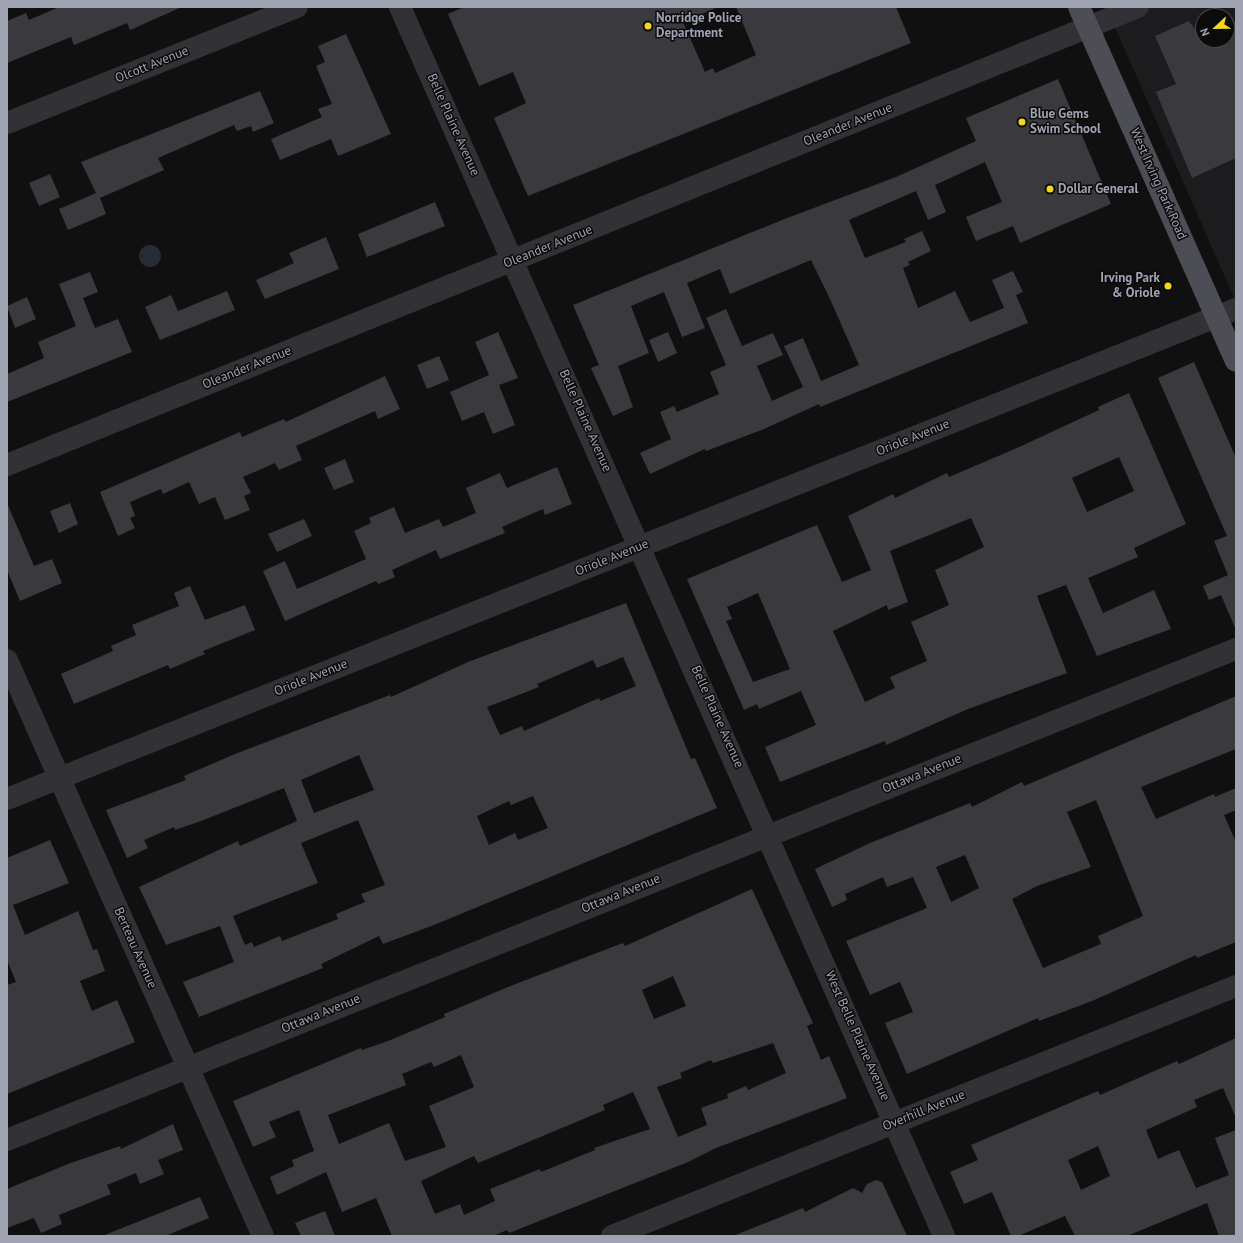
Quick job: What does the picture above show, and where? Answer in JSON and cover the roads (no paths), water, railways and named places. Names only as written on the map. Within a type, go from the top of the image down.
[{"type":"main road","name":"West Irving Park Road","points":[[1080,7],[1226,313],[1236,361]]},
{"type":"street","name":"Olcott Avenue","points":[[7,123],[297,7]]},
{"type":"street","name":"Belle Plaine Avenue","points":[[400,7],[769,835]]},
{"type":"street","name":"Oleander Avenue","points":[[7,466],[1138,7]]},
{"type":"street","name":"Oriole Avenue","points":[[7,800],[1226,313]]},
{"type":"street","name":"Ottawa Avenue","points":[[7,1140],[1236,649]]},
{"type":"street","name":"Berteau Avenue","points":[[7,660],[263,1236]]},
{"type":"street","name":"West Belle Plaine Avenue","points":[[769,835],[944,1236]]},
{"type":"street","name":"Overhill Avenue","points":[[612,1236],[1236,986]]},
{"type":"place","name":"Norridge Police Department","points":[[648,26]]},
{"type":"place","name":"Blue Gems Swim School","points":[[1022,122]]},
{"type":"place","name":"Dollar General","points":[[1050,189]]},
{"type":"place","name":"Irving Park & Oriole","points":[[1168,286]]}]
